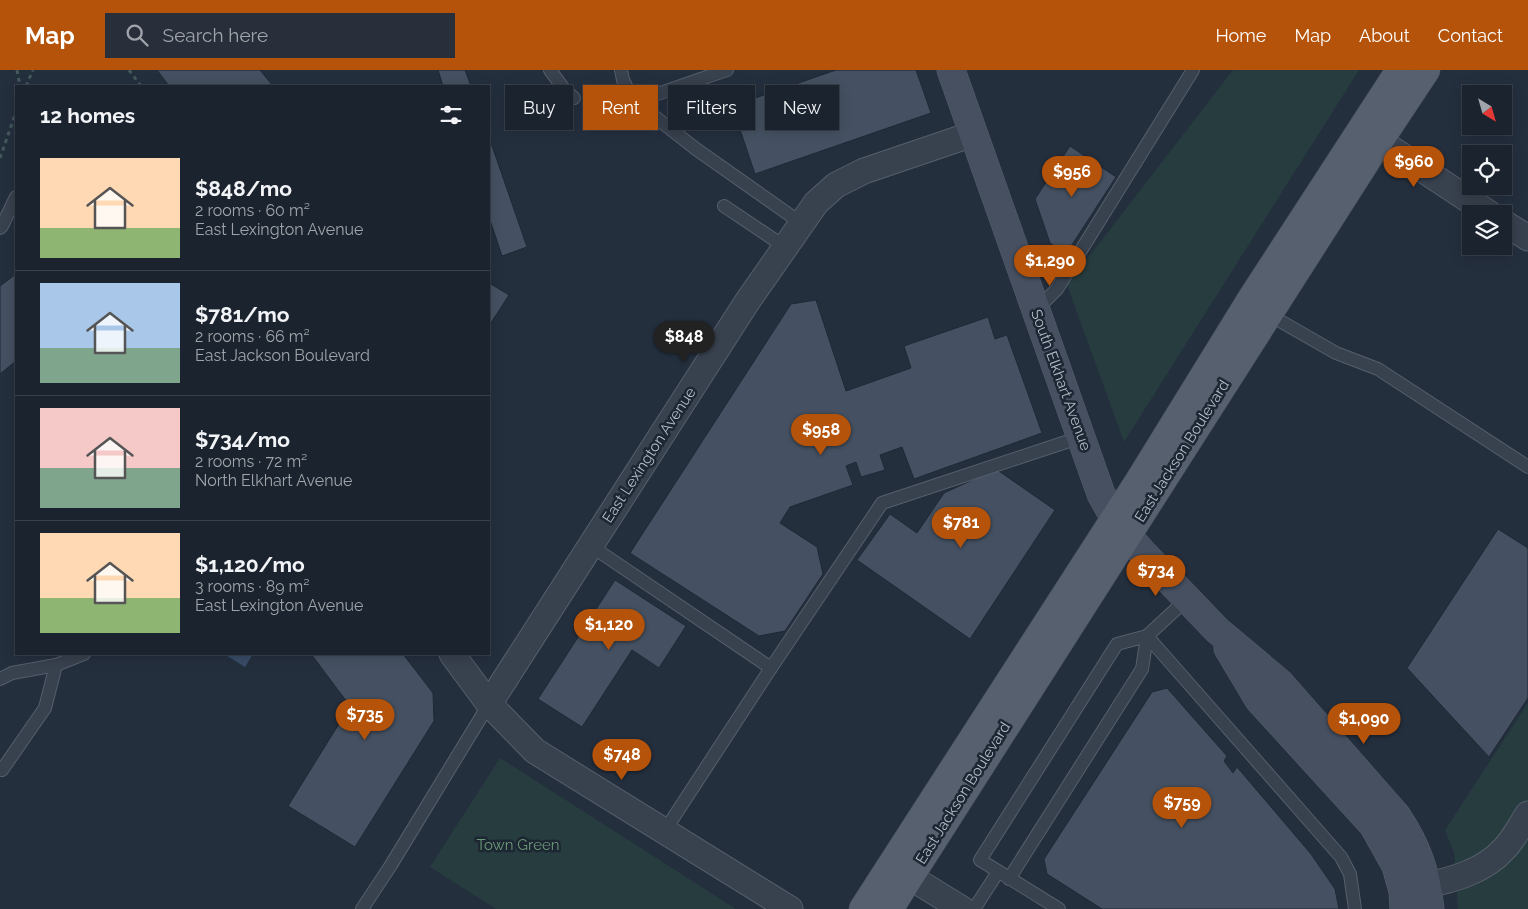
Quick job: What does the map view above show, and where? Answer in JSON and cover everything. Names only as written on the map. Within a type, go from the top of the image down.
[{"type":"main road","name":"South Elkhart Avenue","points":[[951,70],[1101,494],[1122,527],[1141,551],[1217,630],[1280,683],[1396,815],[1409,835],[1418,855],[1416,899]]},
{"type":"main road","name":"East Jackson Boulevard","points":[[863,909],[1268,314],[1370,135],[1400,70]]},
{"type":"main road","name":"East Jackson Boulevard","points":[[889,909],[1104,570],[1122,527],[1250,301],[1370,135],[1426,70]]},
{"type":"street","name":"East Lexington Avenue","points":[[489,704],[747,302],[816,202],[836,184],[864,171],[973,134]]},
{"type":"street","points":[[1370,135],[1476,205]]},
{"type":"street","points":[[1512,228],[1528,238]]},
{"type":"street","points":[[453,655],[489,704],[535,751],[790,909]]},
{"type":"street","points":[[1416,899],[1492,861],[1506,848],[1528,814]]},
{"type":"street","points":[[910,877],[962,909]]},
{"type":"lane","points":[[550,70],[564,89],[574,98]]},
{"type":"lane","points":[[621,70],[626,85]]},
{"type":"lane","points":[[658,94],[727,70]]},
{"type":"lane","points":[[1036,310],[1057,289],[1193,70]]},
{"type":"lane","points":[[658,118],[696,149],[801,223]]},
{"type":"lane","points":[[1,227],[15,199]]},
{"type":"lane","points":[[724,206],[785,247]]},
{"type":"lane","points":[[1,227],[15,223]]},
{"type":"lane","points":[[1268,314],[1336,353],[1378,369],[1528,467]]},
{"type":"lane","points":[[664,832],[882,503],[1081,437]]},
{"type":"lane","points":[[591,546],[771,668]]},
{"type":"lane","points":[[1059,909],[980,860],[1117,644],[1147,636],[1187,599]]},
{"type":"lane","points":[[974,909],[1004,875],[1142,669],[1147,636]]},
{"type":"lane","points":[[1147,636],[1341,857],[1350,874],[1355,909]]},
{"type":"lane","points":[[0,679],[12,673],[56,665],[81,655]]},
{"type":"lane","points":[[2,770],[44,708],[56,665]]},
{"type":"lane","points":[[362,909],[392,865],[489,704]]},
{"type":"path","points":[[16,70],[20,85]]},
{"type":"path","points":[[26,85],[33,70]]},
{"type":"path","points":[[129,70],[141,85]]},
{"type":"path","points":[[0,158],[15,115]]},
{"type":"green space","points":[[1233,70],[1359,70],[1124,442],[1067,285]]},
{"type":"green space","points":[[1528,703],[1528,909],[1458,909],[1454,853],[1445,830]]},
{"type":"green space","name":"Town Green","points":[[500,758],[736,909],[496,909],[430,867]]},
{"type":"water","points":[[226,655],[252,655],[245,667]]},
{"type":"building","points":[[157,70],[260,70],[272,85],[168,85]]},
{"type":"building","points":[[438,70],[465,70],[471,85],[443,85]]},
{"type":"building","points":[[836,70],[916,70],[931,113],[755,174],[740,130],[755,130],[755,98],[765,95],[765,130],[839,130],[839,85],[793,85]]},
{"type":"building","points":[[490,140],[527,247],[502,256],[490,220]]},
{"type":"building","points":[[1070,146],[1116,177],[1066,254],[1050,243],[1035,199]]},
{"type":"building","points":[[15,275],[15,362],[0,374],[0,286]]},
{"type":"building","points":[[490,284],[509,295],[490,324]]},
{"type":"building","points":[[816,300],[846,391],[911,368],[904,346],[988,317],[995,339],[1007,335],[1042,433],[914,479],[902,447],[880,455],[885,470],[861,477],[856,462],[846,466],[853,485],[790,507],[780,523],[817,547],[823,574],[785,631],[759,636],[630,553],[791,304]]},
{"type":"building","points":[[996,469],[1055,510],[970,639],[857,560],[890,514],[917,533],[944,493]]},
{"type":"building","points":[[1498,529],[1528,548],[1528,698],[1489,757],[1407,668]]},
{"type":"building","points":[[615,580],[686,626],[659,668],[632,650],[582,727],[538,699]]},
{"type":"building","points":[[312,655],[404,655],[433,693],[434,721],[355,847],[288,806],[350,706]]},
{"type":"building","points":[[1167,688],[1227,756],[1224,761],[1233,773],[1237,767],[1311,854],[1335,889],[1339,909],[1102,909],[1047,874],[1044,859],[1152,692]]}]
